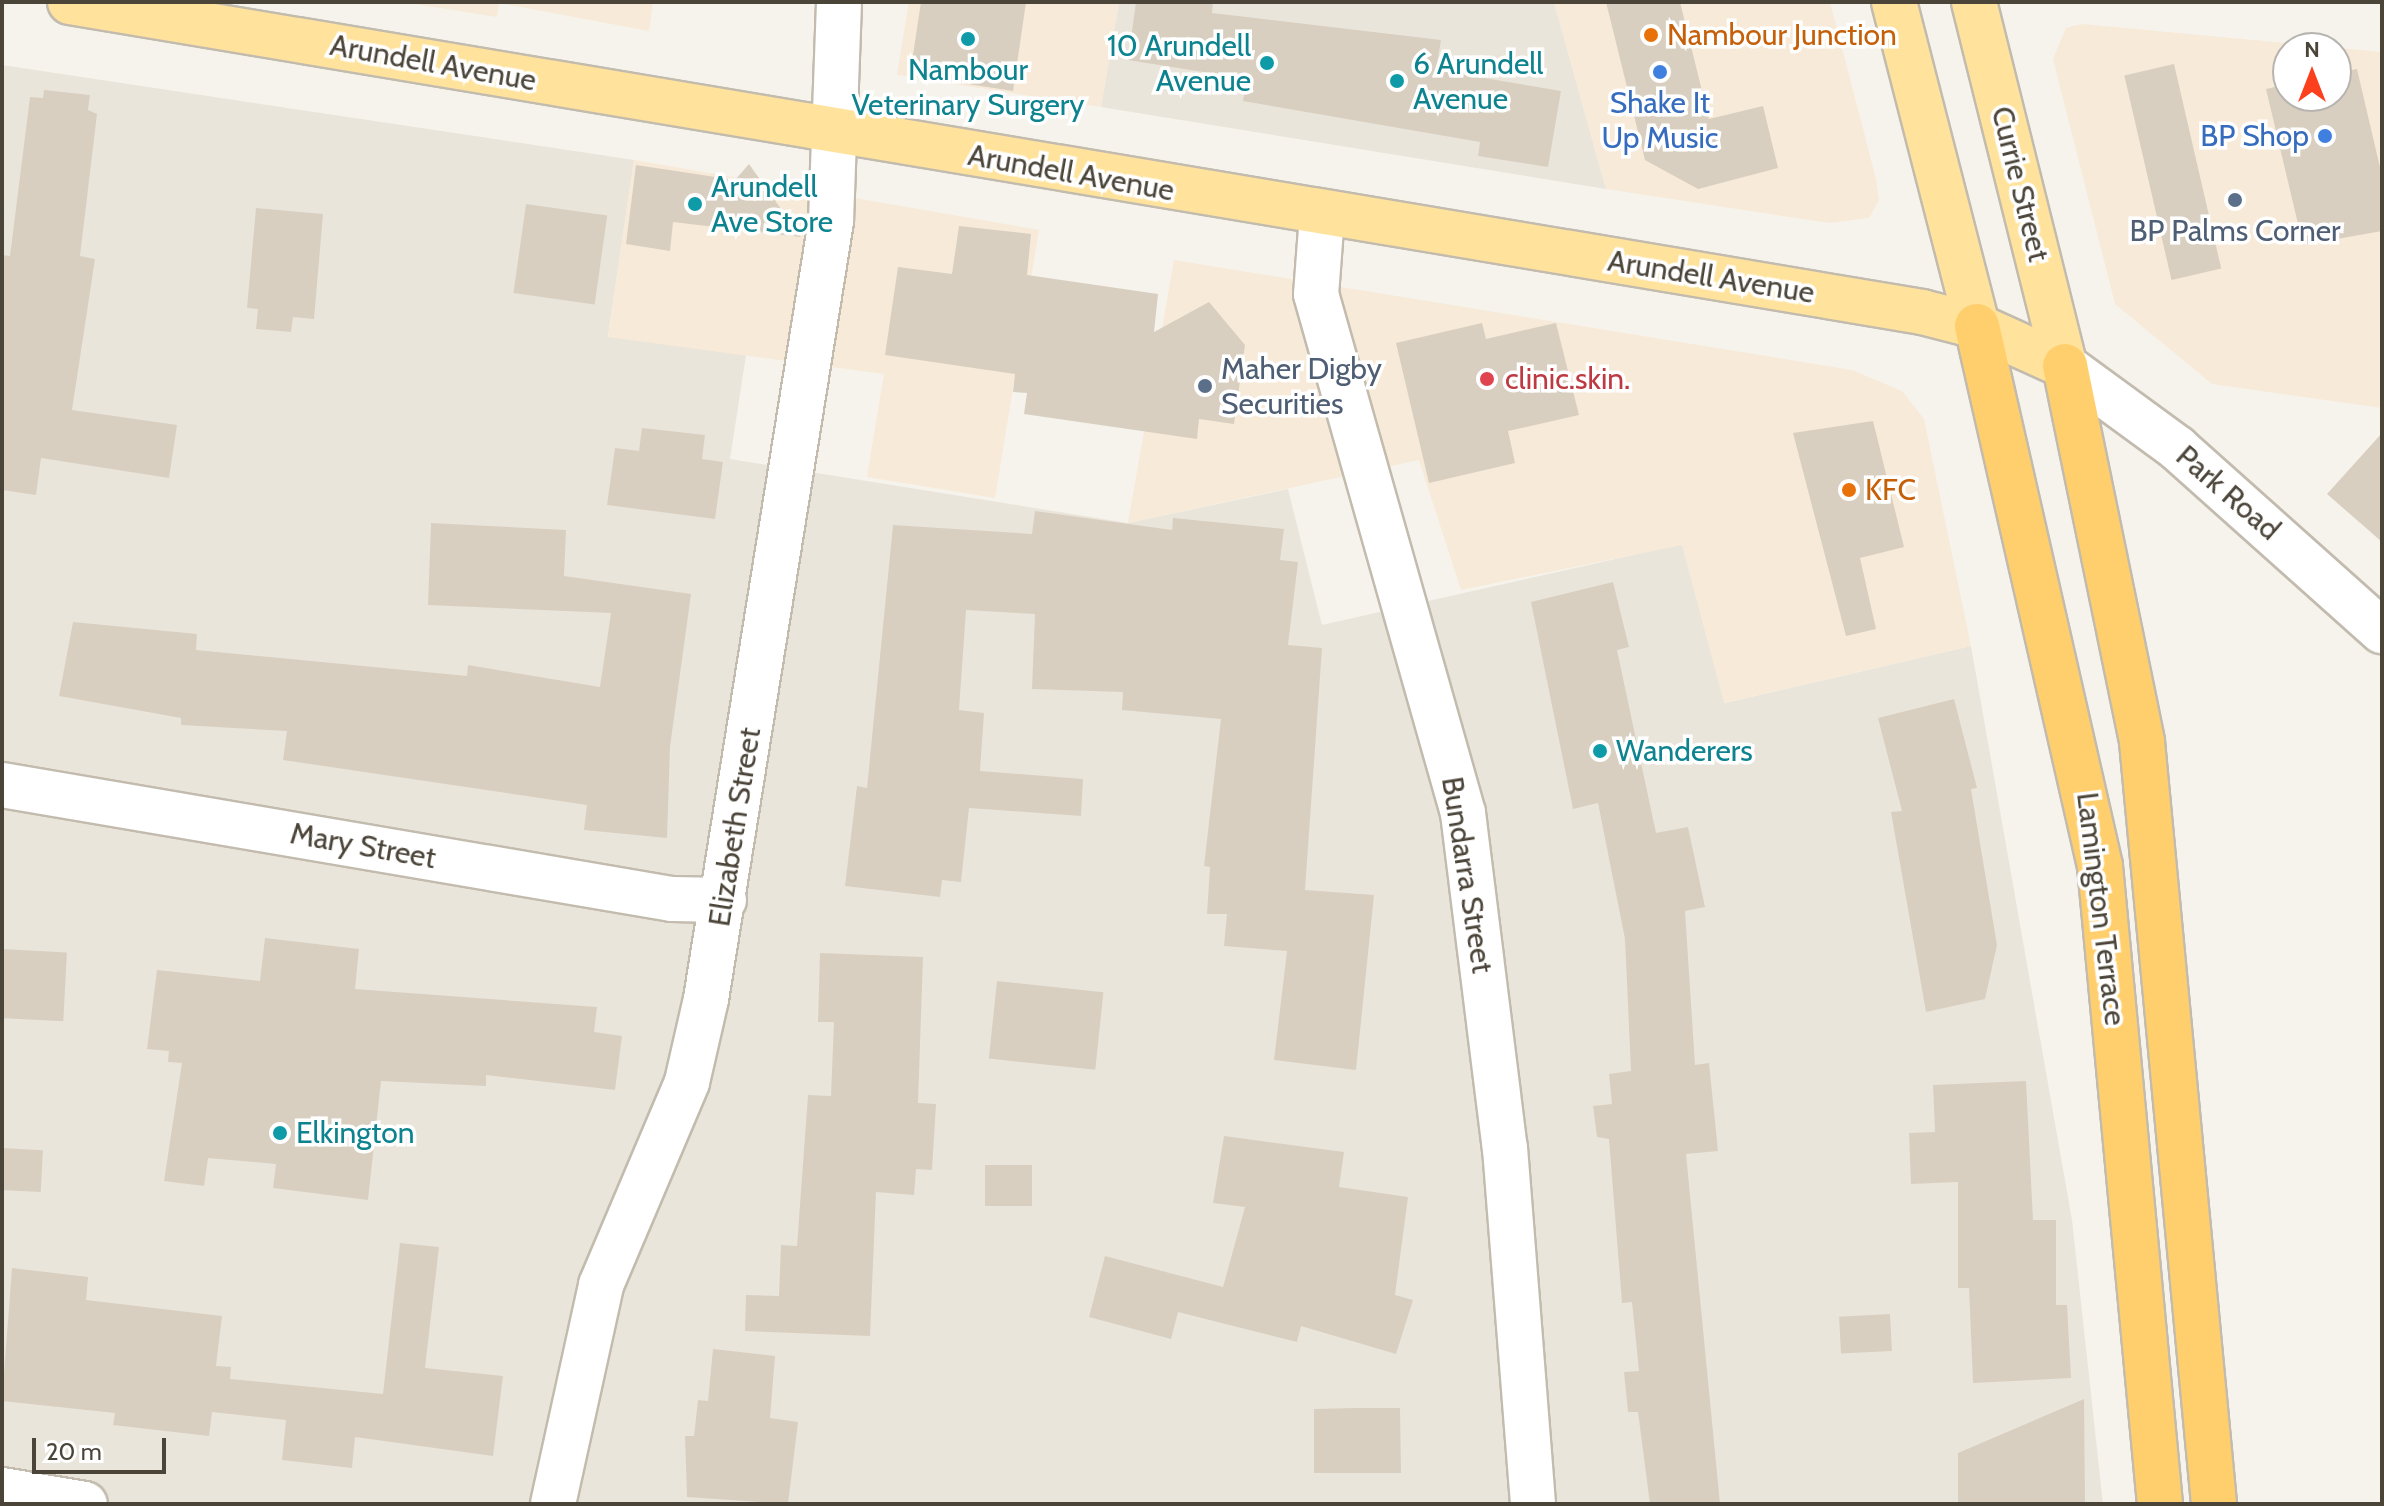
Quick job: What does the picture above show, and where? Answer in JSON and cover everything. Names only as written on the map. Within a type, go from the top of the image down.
[{"type":"highway","name":"Lamington Terrace","points":[[1977,326],[2100,866],[2160,1504]]},
{"type":"highway","name":"Lamington Terrace","points":[[2065,366],[2142,742],[2214,1504]]},
{"type":"main road","name":"Arundell Avenue","points":[[70,2],[1977,326],[2065,366]]},
{"type":"main road","points":[[1894,2],[1977,326]]},
{"type":"main road","name":"Currie Street","points":[[1985,11],[2065,366]]},
{"type":"street","name":"Elizabeth Street","points":[[553,1504],[601,1285],[687,1082],[724,900],[831,221],[839,2]]},
{"type":"street","name":"Bundarra Street","points":[[1322,215],[1316,294],[1463,813],[1505,1148],[1533,1504]]},
{"type":"street","name":"Park Road","points":[[2065,366],[2177,448],[2382,631]]},
{"type":"street","name":"Mary Street","points":[[2,785],[672,899],[724,900]]},
{"type":"street","points":[[2,1490],[85,1504]]},
{"type":"shaded area","points":[[402,2],[653,2],[649,31],[499,3],[497,17]]},
{"type":"shaded area","points":[[909,2],[1119,2],[1101,107],[897,75]]},
{"type":"shaded area","points":[[1119,2],[1554,2],[1606,189],[1101,107]]},
{"type":"shaded area","points":[[1554,2],[1830,2],[1876,179],[1879,200],[1869,218],[1829,223],[1606,189]]},
{"type":"shaded area","name":"BP Palms Corner","points":[[2082,24],[2272,42],[2272,112],[2352,112],[2352,49],[2382,52],[2382,408],[2212,384],[2115,304],[2053,59],[2066,28]]},
{"type":"shaded area","points":[[2,65],[634,160],[608,336],[746,355],[730,459],[1128,523],[1288,489],[1322,625],[1682,544],[1725,703],[1971,646],[2072,1220],[2103,1504],[2,1504]]},
{"type":"shaded area","points":[[634,160],[1039,230],[995,498],[867,477],[884,374],[608,337]]},
{"type":"shaded area","points":[[1174,260],[1852,370],[1902,391],[1924,419],[1971,646],[1724,703],[1682,545],[1461,590],[1419,460],[1128,523]]},
{"type":"building","name":"Nambour Veterinary Surgery","points":[[921,2],[1026,2],[1013,91],[910,75]]},
{"type":"building","points":[[1136,2],[1213,2],[1212,13],[1441,40],[1436,70],[1561,91],[1548,167],[1478,156],[1480,142],[1243,101],[1247,79],[1128,60]]},
{"type":"building","points":[[1606,2],[1680,2],[1709,119],[1763,106],[1778,168],[1698,189],[1645,160]]},
{"type":"building","points":[[2174,64],[2221,269],[2172,280],[2124,75]]},
{"type":"building","name":"BP Shop","points":[[2357,69],[2382,176],[2382,231],[2303,245],[2266,89],[2272,88],[2272,112],[2352,112],[2352,70]]},
{"type":"building","points":[[44,90],[90,95],[88,110],[97,114],[80,256],[95,259],[72,410],[177,425],[169,478],[41,458],[36,495],[2,490],[2,255],[10,256],[30,97],[43,98]]},
{"type":"building","name":"Arundell Ave Store","points":[[749,164],[801,237],[673,222],[670,251],[626,244],[636,165],[735,180]]},
{"type":"building","points":[[526,204],[607,215],[595,305],[513,293]]},
{"type":"building","points":[[256,208],[323,214],[314,319],[293,317],[291,332],[256,329],[258,309],[247,308]]},
{"type":"building","points":[[959,226],[1031,234],[1027,275],[1158,294],[1154,332],[1209,302],[1245,345],[1234,424],[1199,419],[1197,439],[1024,414],[1027,393],[1013,392],[1015,374],[885,355],[898,267],[952,274]]},
{"type":"building","name":"clinic.skin.","points":[[1482,323],[1486,339],[1556,323],[1579,415],[1508,431],[1515,463],[1429,483],[1396,343]]},
{"type":"building","name":"KFC","points":[[1873,421],[1904,547],[1860,558],[1876,629],[1846,636],[1793,433]]},
{"type":"building","points":[[642,428],[705,435],[702,459],[723,462],[715,519],[607,505],[615,448],[639,451]]},
{"type":"building","points":[[2382,433],[2382,542],[2327,494]]},
{"type":"building","points":[[1035,511],[1172,530],[1173,518],[1284,529],[1280,560],[1298,562],[1288,645],[1322,648],[1305,890],[1374,895],[1356,1070],[1274,1060],[1287,951],[1224,946],[1227,914],[1207,914],[1210,867],[1204,866],[1221,719],[1122,710],[1123,692],[1032,689],[1035,614],[966,610],[959,710],[984,713],[980,771],[1083,779],[1081,816],[969,808],[961,882],[942,880],[940,897],[845,886],[857,786],[867,788],[893,525],[1032,534]]},
{"type":"building","points":[[431,523],[566,530],[564,576],[691,594],[670,747],[667,838],[584,830],[587,805],[283,760],[287,731],[181,725],[181,718],[59,696],[73,622],[197,634],[196,650],[467,676],[468,665],[600,687],[611,613],[428,605]]},
{"type":"building","points":[[1613,582],[1629,647],[1617,650],[1656,833],[1688,827],[1705,907],[1685,911],[1695,1065],[1709,1063],[1718,1151],[1686,1154],[1720,1504],[1650,1504],[1638,1412],[1628,1412],[1624,1372],[1639,1371],[1632,1302],[1622,1303],[1609,1139],[1597,1137],[1593,1106],[1612,1104],[1609,1074],[1631,1071],[1625,939],[1598,803],[1573,809],[1531,602]]},
{"type":"building","points":[[1954,699],[1977,788],[1971,789],[1997,945],[1985,999],[1926,1012],[1891,812],[1902,811],[1878,718]]},
{"type":"building","points":[[265,938],[359,949],[355,989],[597,1007],[594,1032],[622,1036],[615,1090],[486,1075],[486,1086],[381,1081],[368,1200],[273,1188],[276,1164],[208,1158],[204,1186],[164,1181],[182,1063],[168,1062],[169,1051],[147,1049],[157,970],[260,981]]},
{"type":"building","points":[[2,949],[67,952],[63,1021],[2,1018]]},
{"type":"building","points":[[820,953],[923,957],[918,1103],[936,1104],[932,1170],[916,1169],[914,1195],[876,1192],[870,1336],[745,1331],[746,1295],[779,1296],[781,1245],[797,1246],[808,1095],[831,1096],[834,1022],[818,1022]]},
{"type":"building","points":[[997,981],[1103,992],[1095,1070],[989,1059]]},
{"type":"building","points":[[2026,1081],[2033,1220],[2056,1220],[2056,1305],[2067,1305],[2071,1378],[1973,1383],[1969,1288],[1958,1288],[1958,1182],[1911,1184],[1909,1133],[1935,1132],[1933,1085]]},
{"type":"building","points":[[1224,1136],[1344,1152],[1339,1187],[1408,1197],[1395,1295],[1413,1300],[1396,1354],[1301,1326],[1297,1342],[1178,1312],[1171,1339],[1089,1317],[1105,1256],[1223,1287],[1245,1207],[1213,1203]]},
{"type":"building","points":[[2,1148],[43,1150],[41,1192],[2,1190]]},
{"type":"building","points":[[985,1165],[1032,1165],[1032,1206],[985,1206]]},
{"type":"building","points":[[400,1243],[439,1247],[425,1368],[503,1376],[493,1456],[355,1437],[352,1468],[282,1460],[286,1420],[212,1412],[209,1436],[113,1425],[115,1413],[2,1401],[12,1268],[88,1277],[86,1300],[222,1316],[216,1366],[231,1367],[230,1379],[383,1394]]},
{"type":"building","points":[[1890,1314],[1892,1351],[1841,1354],[1839,1317]]},
{"type":"building","points":[[713,1349],[775,1356],[770,1418],[798,1422],[788,1504],[687,1497],[685,1436],[694,1436],[698,1400],[708,1401]]},
{"type":"building","points":[[2084,1399],[2085,1504],[1958,1504],[1958,1453]]},
{"type":"building","points":[[1400,1408],[1401,1473],[1314,1473],[1314,1409]]},
{"type":"place","name":"Nambour Junction","points":[[1651,35]]},
{"type":"place","name":"Nambour Veterinary Surgery","points":[[968,39]]},
{"type":"place","name":"10 Arundell Avenue","points":[[1267,63]]},
{"type":"place","name":"Shake It Up Music","points":[[1660,72]]},
{"type":"place","name":"6 Arundell Avenue","points":[[1397,81]]},
{"type":"place","name":"BP Shop","points":[[2325,136]]},
{"type":"place","name":"BP Palms Corner","points":[[2235,200]]},
{"type":"place","name":"Arundell Ave Store","points":[[695,204]]},
{"type":"place","name":"clinic.skin.","points":[[1487,379]]},
{"type":"place","name":"Maher Digby Securities","points":[[1205,386]]},
{"type":"place","name":"KFC","points":[[1849,490]]},
{"type":"place","name":"Wanderers","points":[[1600,751]]},
{"type":"place","name":"Elkington","points":[[280,1133]]}]
